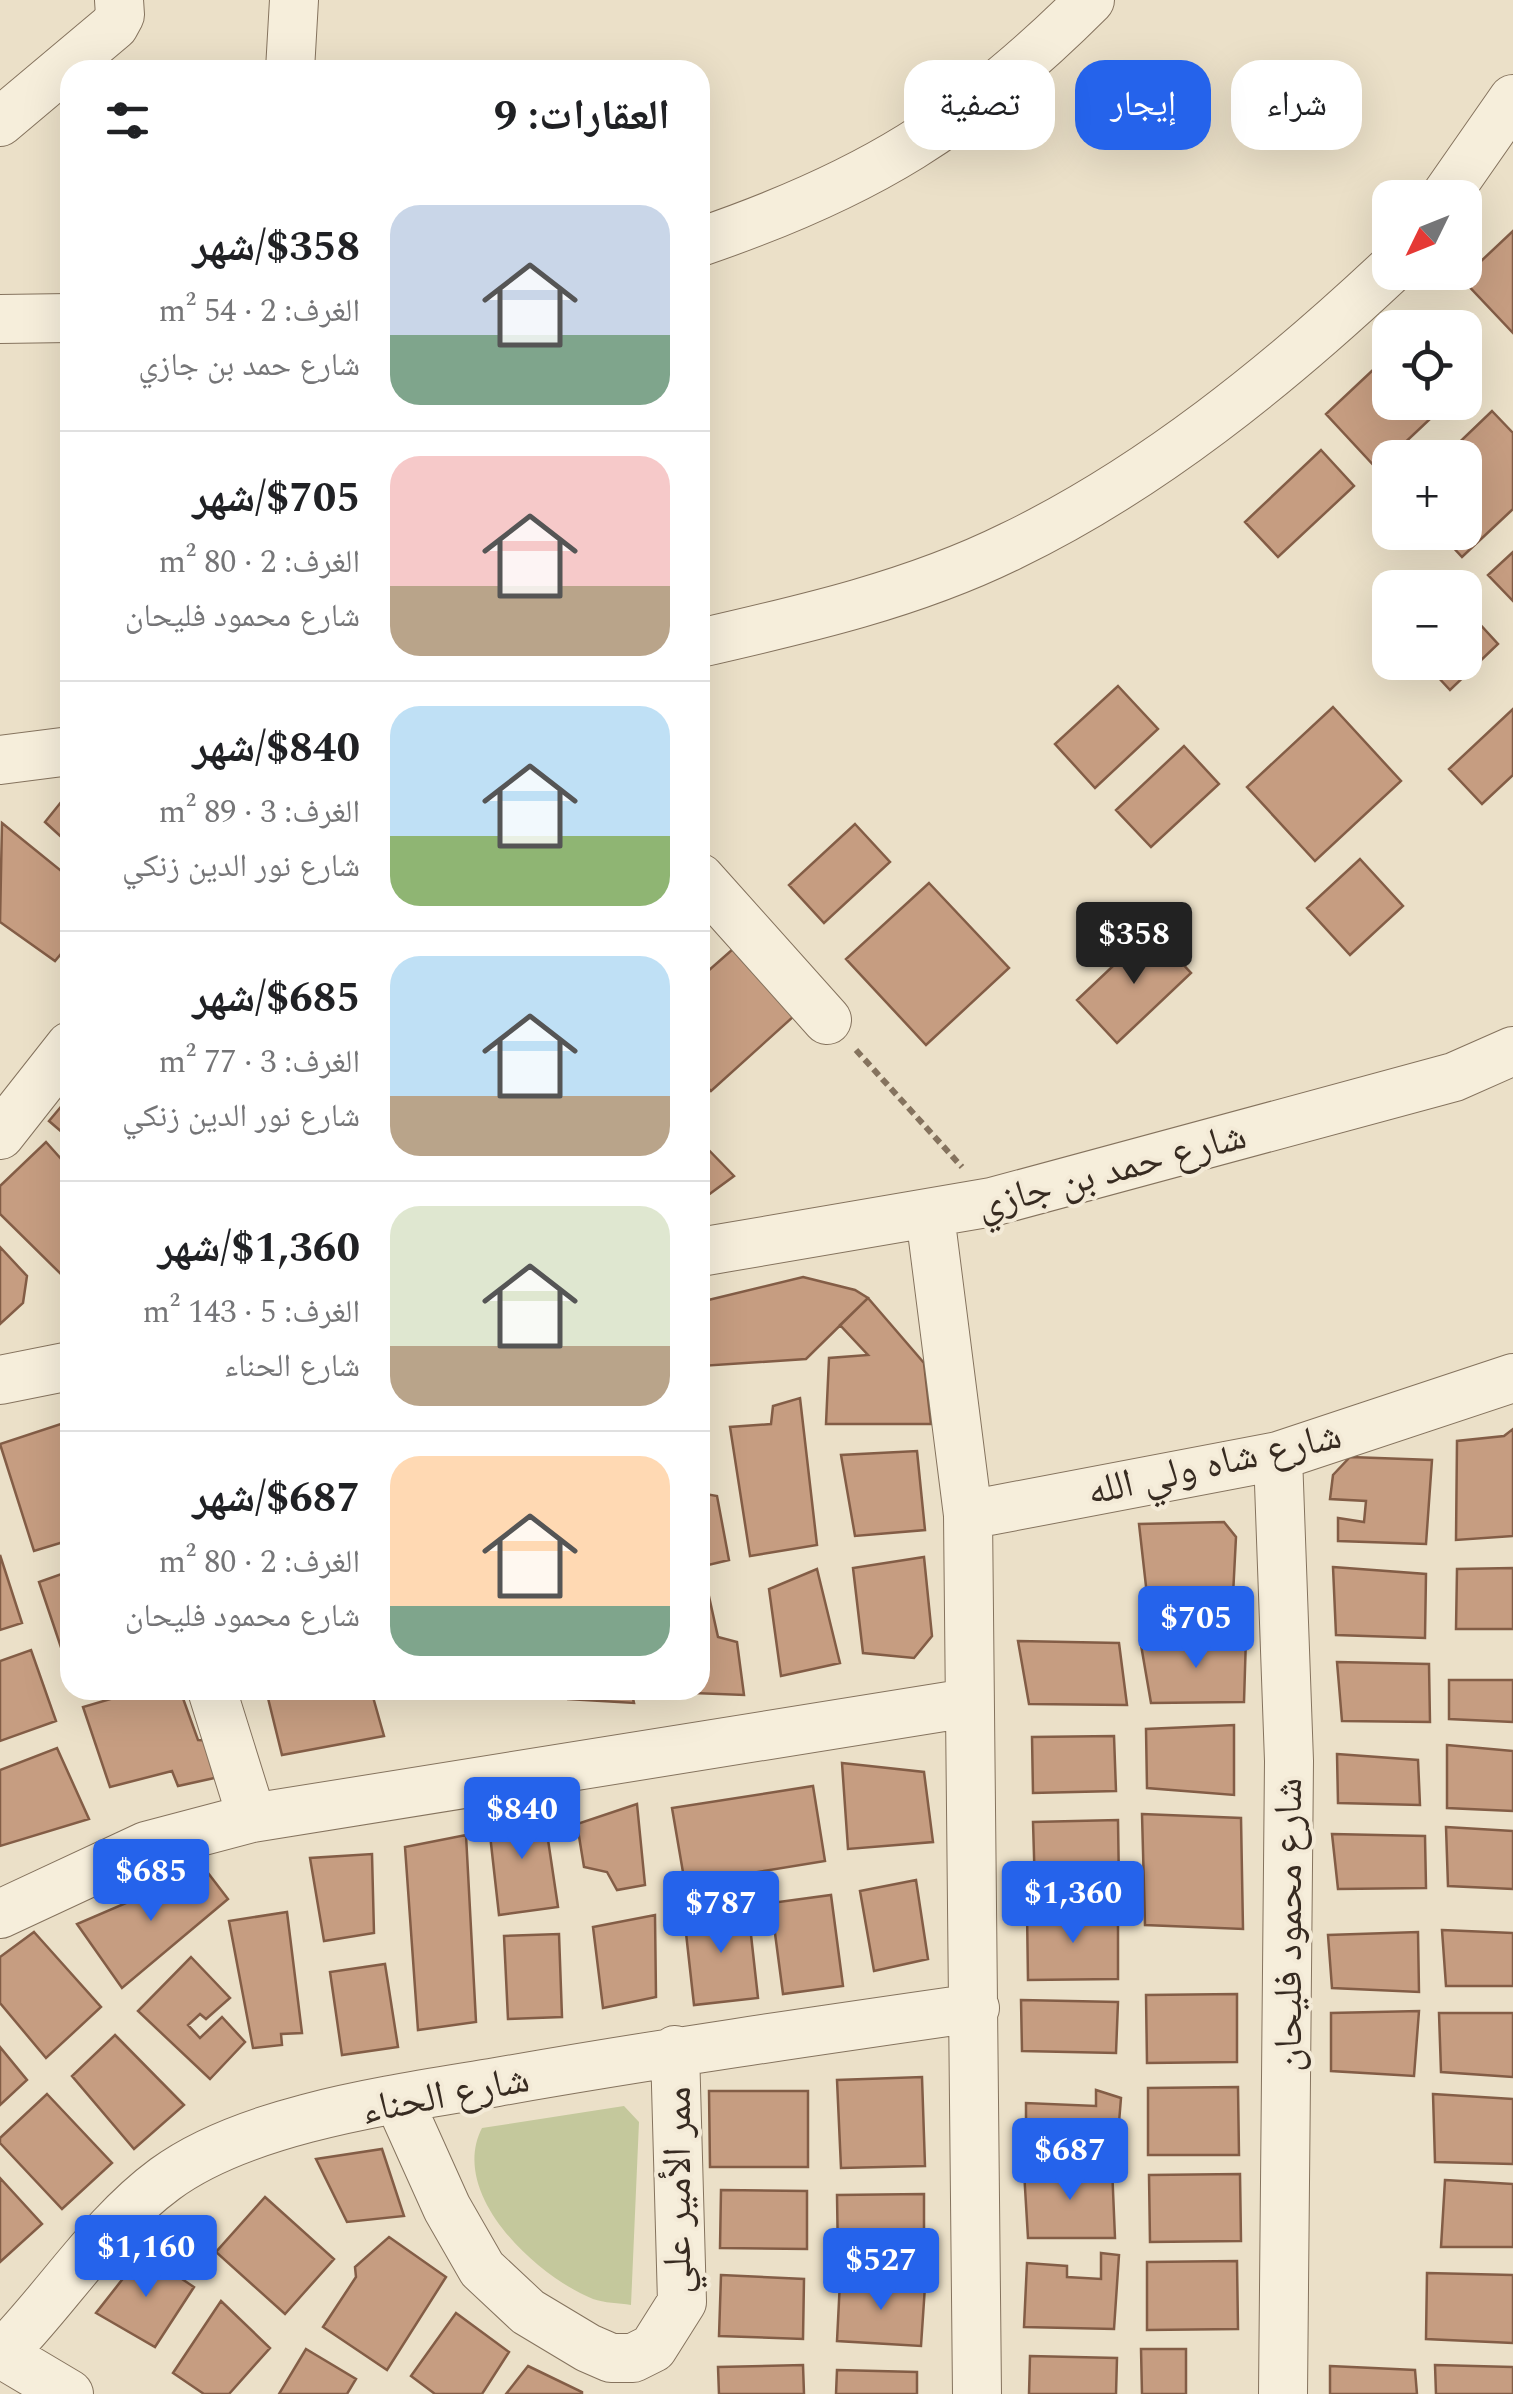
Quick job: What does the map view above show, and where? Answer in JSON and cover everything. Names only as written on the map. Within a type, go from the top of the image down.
[{"type":"street","points":[[74,60],[114,26],[120,15],[119,0]]},
{"type":"street","points":[[291,60],[294,0]]},
{"type":"street","points":[[710,238],[850,183],[904,154],[964,114],[1034,56],[1090,0]]},
{"type":"street","points":[[0,122],[60,71]]},
{"type":"street","points":[[1457,180],[1513,99]]},
{"type":"street","points":[[710,640],[874,599],[1011,546],[1134,474],[1228,406],[1372,285]]},
{"type":"street","points":[[0,760],[60,751]]},
{"type":"street","points":[[710,889],[828,1020]]},
{"type":"street","name":"شارع حمد بن جازي","points":[[710,1250],[930,1215],[1454,1077],[1513,1051]]},
{"type":"street","points":[[0,1135],[60,1059]]},
{"type":"street","points":[[930,1215],[968,1515],[977,2394]]},
{"type":"street","points":[[0,1380],[60,1368]]},
{"type":"street","name":"شارع شاه ولي الله","points":[[968,1515],[1278,1456],[1513,1378]]},
{"type":"street","name":"شارع محمود فليحان","points":[[1278,1456],[1289,1761],[1283,2394]]},
{"type":"street","points":[[215,1700],[252,1818]]},
{"type":"street","points":[[0,1914],[146,1846],[252,1818],[968,1702]]},
{"type":"street","name":"شارع الحناء","points":[[1,2354],[100,2242],[164,2180],[204,2155],[249,2136],[398,2099],[676,2050],[975,2008]]},
{"type":"street","name":"ممر الأمير علي","points":[[398,2099],[446,2208],[482,2270],[528,2312],[588,2348],[610,2358],[633,2358],[653,2348],[682,2302],[676,2050]]},
{"type":"street","points":[[1,2354],[68,2394]]},
{"type":"path","points":[[828,1020],[958,1161]]},
{"type":"green space","points":[[624,2106],[639,2122],[631,2305],[593,2299],[570,2288],[524,2252],[487,2205],[477,2179],[475,2153],[482,2128]]},
{"type":"building","points":[[1513,231],[1513,333],[1472,290],[1482,290],[1482,260]]},
{"type":"building","points":[[1372,371],[1372,420],[1429,420],[1408,440],[1372,440],[1372,464],[1326,414]]},
{"type":"building","points":[[1492,411],[1513,433],[1513,509],[1482,538],[1482,440],[1462,440]]},
{"type":"building","points":[[1321,450],[1354,486],[1278,557],[1245,522]]},
{"type":"building","points":[[1513,552],[1513,601],[1488,575]]},
{"type":"building","points":[[1482,627],[1498,644],[1482,659]]},
{"type":"building","points":[[1441,680],[1460,680],[1450,690]]},
{"type":"building","points":[[1118,686],[1158,729],[1095,788],[1055,744]]},
{"type":"building","points":[[1333,707],[1401,781],[1315,861],[1247,787]]},
{"type":"building","points":[[1513,709],[1513,775],[1482,804],[1449,769]]},
{"type":"building","points":[[1184,746],[1219,784],[1151,847],[1116,810]]},
{"type":"building","points":[[60,803],[60,836],[45,822]]},
{"type":"building","points":[[2,823],[60,870],[60,955],[55,961],[0,922]]},
{"type":"building","points":[[855,824],[890,862],[824,923],[789,885]]},
{"type":"building","points":[[1360,859],[1403,906],[1350,955],[1307,908]]},
{"type":"building","points":[[929,883],[1009,968],[926,1045],[846,959]]},
{"type":"building","points":[[1151,930],[1191,973],[1117,1043],[1077,1000]]},
{"type":"building","points":[[733,949],[794,1016],[711,1091],[710,1090],[710,969]]},
{"type":"building","points":[[60,1108],[60,1130],[49,1121]]},
{"type":"building","points":[[46,1142],[60,1158],[60,1273],[0,1214],[0,1186]]},
{"type":"building","points":[[710,1151],[734,1176],[710,1194]]},
{"type":"building","points":[[0,1247],[27,1276],[23,1303],[0,1324]]},
{"type":"building","points":[[803,1277],[855,1290],[868,1298],[806,1359],[710,1365],[710,1300]]},
{"type":"building","points":[[868,1298],[924,1363],[931,1424],[826,1424],[829,1358],[868,1355],[840,1325]]},
{"type":"building","points":[[800,1398],[817,1545],[750,1556],[730,1427],[771,1424],[773,1406]]},
{"type":"building","points":[[60,1424],[60,1543],[34,1551],[0,1444]]},
{"type":"building","points":[[1513,1429],[1513,1536],[1456,1540],[1457,1441],[1504,1436]]},
{"type":"building","points":[[917,1451],[925,1530],[855,1536],[841,1455]]},
{"type":"building","points":[[1350,1457],[1432,1460],[1426,1544],[1338,1541],[1338,1518],[1364,1522],[1366,1501],[1330,1499],[1333,1475]]},
{"type":"building","points":[[710,1495],[717,1496],[729,1560],[710,1565]]},
{"type":"building","points":[[1224,1522],[1236,1537],[1232,1615],[1149,1613],[1139,1524]]},
{"type":"building","points":[[0,1555],[22,1623],[0,1630]]},
{"type":"building","points":[[924,1557],[932,1636],[914,1658],[863,1653],[853,1568]]},
{"type":"building","points":[[1333,1567],[1426,1574],[1425,1638],[1336,1635]]},
{"type":"building","points":[[1513,1568],[1513,1629],[1456,1629],[1457,1569]]},
{"type":"building","points":[[817,1569],[840,1663],[781,1676],[769,1589]]},
{"type":"building","points":[[60,1575],[60,1644],[39,1582]]},
{"type":"building","points":[[710,1601],[718,1637],[737,1642],[744,1695],[710,1694]]},
{"type":"building","points":[[1246,1637],[1244,1702],[1151,1703],[1141,1645]]},
{"type":"building","points":[[1018,1641],[1119,1643],[1127,1705],[1029,1704]]},
{"type":"building","points":[[31,1650],[56,1721],[0,1741],[0,1661]]},
{"type":"building","points":[[1337,1662],[1429,1664],[1430,1722],[1342,1721]]},
{"type":"building","points":[[1449,1680],[1513,1680],[1513,1722],[1449,1719]]},
{"type":"building","points":[[107,1700],[184,1700],[198,1740],[216,1741],[219,1777],[178,1786],[172,1771],[110,1787],[83,1707]]},
{"type":"building","points":[[268,1700],[374,1700],[384,1736],[282,1755]]},
{"type":"building","points":[[584,1700],[633,1700],[634,1703]]},
{"type":"building","points":[[1234,1725],[1234,1795],[1147,1788],[1146,1729]]},
{"type":"building","points":[[1114,1736],[1116,1791],[1033,1793],[1032,1737]]},
{"type":"building","points":[[1447,1745],[1513,1751],[1513,1811],[1447,1808]]},
{"type":"building","points":[[57,1748],[89,1819],[0,1846],[0,1770]]},
{"type":"building","points":[[1337,1754],[1418,1760],[1420,1805],[1338,1803]]},
{"type":"building","points":[[842,1763],[924,1772],[933,1842],[848,1849]]},
{"type":"building","points":[[813,1786],[825,1861],[685,1884],[672,1808]]},
{"type":"building","points":[[637,1804],[645,1885],[617,1890],[607,1872],[584,1867],[577,1824]]},
{"type":"building","points":[[543,1806],[558,1907],[499,1915],[488,1817]]},
{"type":"building","points":[[1142,1814],[1241,1818],[1243,1929],[1145,1925]]},
{"type":"building","points":[[1118,1820],[1119,1887],[1035,1889],[1033,1822]]},
{"type":"building","points":[[1446,1827],[1513,1831],[1513,1889],[1448,1886]]},
{"type":"building","points":[[1332,1834],[1425,1836],[1426,1888],[1338,1889]]},
{"type":"building","points":[[466,1835],[476,2022],[418,2030],[405,1847]]},
{"type":"building","points":[[372,1854],[374,1933],[324,1941],[310,1858]]},
{"type":"building","points":[[205,1869],[228,1899],[122,1988],[77,1924]]},
{"type":"building","points":[[916,1880],[928,1959],[874,1971],[860,1891]]},
{"type":"building","points":[[831,1895],[843,1986],[783,1994],[771,1903]]},
{"type":"building","points":[[748,1908],[758,1998],[694,2005],[684,1915]]},
{"type":"building","points":[[287,1912],[302,2033],[281,2034],[282,2045],[253,2048],[229,1921]]},
{"type":"building","points":[[1027,1912],[1118,1912],[1118,1979],[1028,1980]]},
{"type":"building","points":[[655,1915],[656,1997],[603,2008],[593,1927]]},
{"type":"building","points":[[1442,1930],[1513,1933],[1513,1986],[1446,1986]]},
{"type":"building","points":[[34,1932],[101,2007],[46,2058],[0,2003],[0,1957]]},
{"type":"building","points":[[1418,1932],[1419,1992],[1332,1988],[1328,1935]]},
{"type":"building","points":[[559,1934],[562,2017],[508,2019],[504,1936]]},
{"type":"building","points":[[191,1957],[230,1998],[206,2019],[200,2014],[188,2025],[200,2038],[222,2017],[245,2042],[210,2079],[138,2011]]},
{"type":"building","points":[[385,1964],[398,2047],[342,2055],[330,1972]]},
{"type":"building","points":[[1237,1994],[1237,2062],[1147,2063],[1146,1995]]},
{"type":"building","points":[[1021,2000],[1118,2002],[1116,2053],[1022,2051]]},
{"type":"building","points":[[1419,2011],[1414,2076],[1331,2071],[1331,2013]]},
{"type":"building","points":[[1439,2013],[1513,2013],[1513,2077],[1441,2072]]},
{"type":"building","points":[[115,2035],[184,2105],[134,2149],[72,2076]]},
{"type":"building","points":[[0,2047],[27,2080],[0,2105]]},
{"type":"building","points":[[922,2077],[925,2166],[841,2168],[837,2080]]},
{"type":"building","points":[[1238,2087],[1239,2155],[1148,2155],[1148,2088]]},
{"type":"building","points":[[1096,2090],[1121,2098],[1117,2147],[1026,2150],[1026,2103],[1096,2106]]},
{"type":"building","points":[[709,2091],[808,2091],[808,2167],[710,2167]]},
{"type":"building","points":[[47,2094],[112,2163],[62,2209],[0,2143],[0,2138]]},
{"type":"building","points":[[1433,2094],[1513,2099],[1513,2164],[1435,2162]]},
{"type":"building","points":[[382,2149],[404,2216],[347,2222],[316,2159]]},
{"type":"building","points":[[1112,2167],[1115,2238],[1028,2238],[1024,2171]]},
{"type":"building","points":[[1240,2174],[1241,2241],[1150,2242],[1149,2175]]},
{"type":"building","points":[[0,2178],[42,2224],[0,2262]]},
{"type":"building","points":[[1445,2180],[1513,2184],[1513,2247],[1441,2247]]},
{"type":"building","points":[[721,2190],[807,2191],[807,2249],[720,2248]]},
{"type":"building","points":[[924,2194],[924,2259],[838,2259],[837,2195]]},
{"type":"building","points":[[265,2197],[334,2259],[285,2314],[216,2252]]},
{"type":"building","points":[[389,2237],[446,2277],[387,2370],[323,2327],[356,2277],[355,2267]]},
{"type":"building","points":[[143,2253],[194,2287],[155,2347],[96,2313]]},
{"type":"building","points":[[1101,2253],[1119,2255],[1114,2329],[1024,2327],[1027,2263],[1067,2266],[1067,2277],[1101,2279]]},
{"type":"building","points":[[1237,2261],[1238,2329],[1147,2330],[1147,2262]]},
{"type":"building","points":[[1427,2273],[1513,2275],[1513,2343],[1426,2339]]},
{"type":"building","points":[[721,2275],[804,2279],[803,2339],[719,2336]]},
{"type":"building","points":[[840,2281],[925,2286],[921,2346],[837,2341]]},
{"type":"building","points":[[221,2301],[270,2348],[229,2394],[204,2394],[173,2373]]},
{"type":"building","points":[[456,2313],[509,2352],[482,2394],[435,2394],[411,2376]]},
{"type":"building","points":[[306,2349],[356,2379],[347,2394],[279,2394]]},
{"type":"building","points":[[1141,2349],[1186,2349],[1186,2394],[1142,2394]]},
{"type":"building","points":[[1030,2356],[1117,2358],[1116,2394],[1029,2394]]},
{"type":"building","points":[[803,2365],[804,2394],[719,2394],[718,2367]]},
{"type":"building","points":[[1435,2365],[1513,2367],[1513,2394],[1436,2394]]},
{"type":"building","points":[[528,2366],[582,2392],[582,2394],[506,2394]]},
{"type":"building","points":[[1330,2366],[1415,2370],[1417,2394],[1330,2394]]},
{"type":"building","points":[[837,2370],[917,2372],[917,2394],[836,2394]]}]
